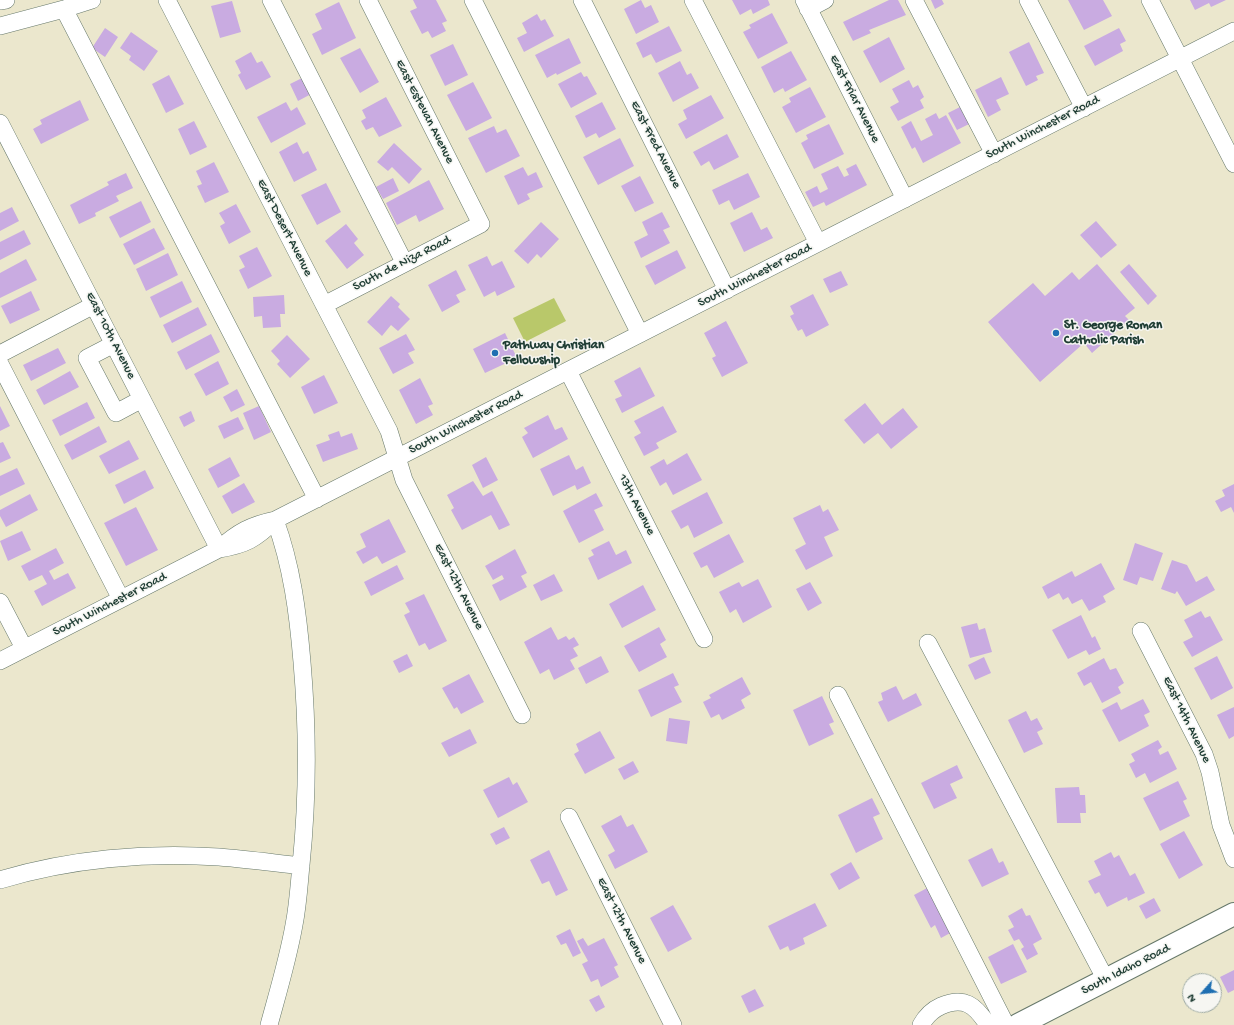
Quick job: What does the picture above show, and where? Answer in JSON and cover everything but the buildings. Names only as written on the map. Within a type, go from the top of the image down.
[{"type":"main road","name":"South Idaho Road","points":[[1018,1025],[1234,914]]},
{"type":"street","points":[[0,2],[6,0]]},
{"type":"street","points":[[0,26],[92,0]]},
{"type":"street","name":"East Desert Avenue","points":[[167,0],[388,431],[398,458]]},
{"type":"street","points":[[271,0],[404,262]]},
{"type":"street","name":"East Estevan Avenue","points":[[368,0],[481,224]]},
{"type":"street","points":[[473,0],[640,334]]},
{"type":"street","name":"East Fred Avenue","points":[[582,0],[727,290]]},
{"type":"street","points":[[693,0],[818,243]]},
{"type":"street","points":[[806,4],[825,0]]},
{"type":"street","points":[[914,0],[994,154]]},
{"type":"street","points":[[1028,0],[1084,108]]},
{"type":"street","points":[[1150,0],[1234,164]]},
{"type":"street","name":"East Friar Avenue","points":[[806,4],[905,199]]},
{"type":"street","points":[[64,9],[317,499]]},
{"type":"street","name":"South Winchester Road","points":[[0,661],[219,549],[240,546],[259,536],[275,520],[1234,31]]},
{"type":"street","name":"East 10th Avenue","points":[[0,123],[219,549]]},
{"type":"street","name":"South de Niza Road","points":[[324,305],[404,262],[481,224]]},
{"type":"street","points":[[0,354],[94,305]]},
{"type":"street","points":[[114,344],[87,358],[116,413],[142,399]]},
{"type":"street","points":[[0,364],[121,599]]},
{"type":"street","name":"13th Avenue","points":[[568,371],[704,639]]},
{"type":"street","name":"East 12th Avenue","points":[[398,458],[404,480],[522,715]]},
{"type":"street","points":[[269,1025],[280,986],[294,924],[306,809],[307,742],[299,625],[290,567],[285,546],[275,520]]},
{"type":"street","points":[[0,602],[24,648]]},
{"type":"street","name":"East 14th Avenue","points":[[1141,631],[1204,754],[1210,772],[1221,825],[1234,859]]},
{"type":"street","points":[[928,643],[1106,980]]},
{"type":"street","points":[[838,695],[1006,1025]]},
{"type":"street","name":"East 12th Avenue","points":[[569,817],[673,1025]]},
{"type":"street","points":[[0,880],[50,869],[118,859],[218,857],[301,866]]},
{"type":"street","points":[[921,1025],[926,1016],[935,1008],[951,1001],[961,1001],[970,1004],[988,1025]]},
{"type":"green space","points":[[554,298],[566,321],[525,342],[513,318]]},
{"type":"place","name":"St. George Roman Catholic Parish","points":[[1056,333]]},
{"type":"place","name":"Pathway Christian Fellowship","points":[[495,353]]}]
